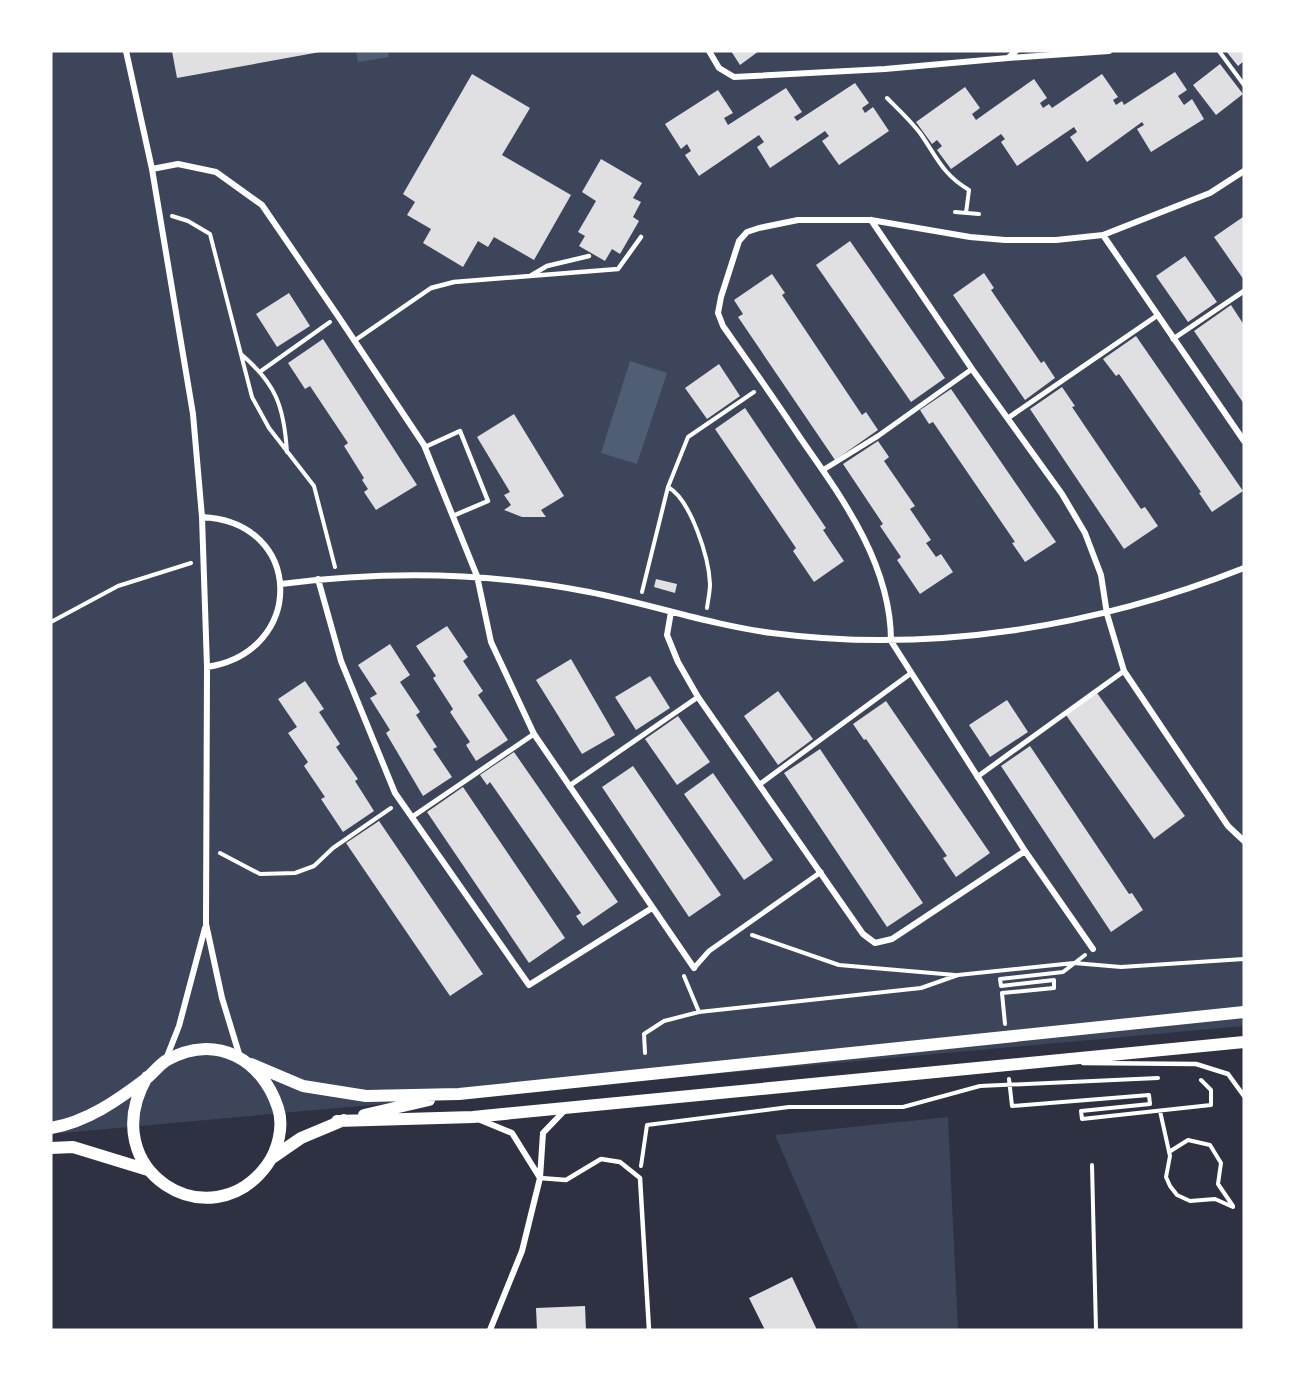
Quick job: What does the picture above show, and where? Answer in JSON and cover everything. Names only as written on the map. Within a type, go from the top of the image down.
[{"type":"main road","points":[[51,1128],[68,1125],[98,1112],[166,1061],[188,1051],[217,1049],[303,1086],[366,1096],[459,1094],[1244,1012]]},
{"type":"main road","points":[[337,1121],[472,1117],[1244,1042]]},
{"type":"main road","points":[[246,1061],[271,1088],[280,1113],[280,1132],[272,1158]]},
{"type":"main road","points":[[147,1077],[137,1096],[132,1119],[135,1145],[148,1170]]},
{"type":"main road","points":[[51,1148],[73,1148],[148,1170],[172,1189],[186,1195],[214,1197],[236,1191],[259,1175],[272,1158],[301,1138],[337,1121],[459,1094]]},
{"type":"street","points":[[126,51],[160,212],[193,414],[202,517],[207,667],[206,924],[222,998],[246,1061]]},
{"type":"street","points":[[709,51],[719,68],[734,77],[885,69],[1109,51]]},
{"type":"street","points":[[1008,58],[1016,51]]},
{"type":"street","points":[[152,169],[178,164],[216,172],[262,205],[338,316],[425,447],[455,515],[477,576],[491,642],[534,734],[694,968],[709,951],[821,872]]},
{"type":"street","points":[[1093,949],[1025,851],[910,674],[891,641],[891,614],[885,589],[850,510],[723,326],[718,313],[739,241],[747,232],[759,228],[798,220],[871,220],[970,237],[1005,240],[1056,240],[1103,235],[1210,193],[1244,172]]},
{"type":"street","points":[[871,220],[972,369],[1062,494],[1085,533],[1101,575],[1107,614],[1124,671],[1228,826],[1244,841]]},
{"type":"street","points":[[1103,235],[1244,441]]},
{"type":"street","points":[[1173,339],[1244,291]]},
{"type":"street","points":[[1008,418],[1158,315]]},
{"type":"street","points":[[823,470],[878,436],[972,369]]},
{"type":"street","points":[[202,517],[235,522],[251,531],[266,546],[277,566],[281,584],[276,618],[264,637],[246,654],[229,664],[207,667]]},
{"type":"street","points":[[281,584],[338,578],[477,576],[590,592],[706,621],[772,633],[891,641],[1006,630],[1107,614],[1157,601],[1244,568]]},
{"type":"street","points":[[318,579],[341,661],[395,793],[529,985],[652,908]]},
{"type":"street","points":[[671,612],[667,635],[678,662],[698,697],[863,934],[875,943],[892,939],[1025,851]]},
{"type":"street","points":[[977,777],[1124,671]]},
{"type":"street","points":[[760,784],[910,674]]},
{"type":"street","points":[[570,786],[698,697]]},
{"type":"street","points":[[412,817],[534,734]]},
{"type":"street","points":[[166,1061],[179,1026],[206,924]]},
{"type":"street","points":[[489,1330],[522,1251],[540,1178],[543,1133],[568,1107]]},
{"type":"street","points":[[472,1117],[512,1133],[540,1178]]},
{"type":"lane","points":[[354,341],[431,288],[454,282],[618,269],[641,237]]},
{"type":"lane","points":[[528,277],[547,266],[589,256]]},
{"type":"lane","points":[[425,447],[460,431],[489,501],[455,515]]},
{"type":"lane","points":[[1033,1062],[1196,1064],[1228,1074],[1244,1096]]},
{"type":"lane","points":[[540,1178],[566,1180],[601,1159],[620,1162],[640,1178],[649,1330]]},
{"type":"path","points":[[1219,51],[1244,85]]},
{"type":"path","points":[[887,98],[920,134],[947,174],[969,190],[966,213]]},
{"type":"path","points":[[160,212],[188,221],[210,234],[252,397],[269,428],[314,486],[338,578]]},
{"type":"path","points":[[954,212],[979,214]]},
{"type":"path","points":[[261,372],[338,316]]},
{"type":"path","points":[[239,352],[261,372],[275,395],[285,418],[287,452]]},
{"type":"path","points":[[639,604],[668,487],[688,437],[765,385]]},
{"type":"path","points":[[668,487],[676,491],[690,512],[704,554],[710,584],[706,621]]},
{"type":"path","points":[[51,622],[118,586],[203,559]]},
{"type":"path","points":[[220,853],[261,874],[295,873],[314,866],[333,848],[401,801]]},
{"type":"path","points":[[739,930],[839,965],[958,975],[1074,963],[1121,967],[1244,959]]},
{"type":"path","points":[[1002,993],[1054,988],[1054,980],[1001,986],[1000,979],[1063,972],[1093,949]]},
{"type":"path","points":[[694,968],[683,977],[699,1012]]},
{"type":"path","points":[[645,1053],[644,1034],[664,1021],[699,1012],[921,988],[958,975]]},
{"type":"path","points":[[640,1178],[647,1125],[789,1107],[903,1107],[980,1086],[1162,1078]]},
{"type":"path","points":[[1012,1106],[1149,1095],[1149,1104],[1081,1111],[1082,1119],[1211,1105],[1211,1090],[1200,1079],[1193,1078]]},
{"type":"path","points":[[1160,1111],[1169,1152],[1166,1177],[1178,1195],[1190,1201],[1215,1199],[1233,1207],[1218,1184],[1221,1163],[1210,1145],[1188,1140],[1169,1152]]},
{"type":"path","points":[[1092,1166],[1096,1330]]},
{"type":"shaded area","points":[[51,51],[1244,51],[1244,1026],[51,1134]]},
{"type":"shaded area","points":[[356,51],[388,51],[389,57],[358,62]]},
{"type":"shaded area","points":[[630,361],[667,373],[637,464],[601,453]]},
{"type":"shaded area","points":[[948,1117],[958,1330],[859,1330],[775,1135]]},
{"type":"building","points":[[172,51],[320,51],[320,52],[177,78]]},
{"type":"building","points":[[731,51],[759,51],[740,65]]},
{"type":"building","points":[[1226,51],[1244,51],[1244,61],[1238,66]]},
{"type":"building","points":[[1220,64],[1243,94],[1216,115],[1193,85]]},
{"type":"building","points":[[1175,72],[1187,90],[1178,96],[1184,105],[1192,99],[1204,119],[1151,152],[1137,129],[1144,125],[1142,122],[1087,162],[1070,137],[1077,132],[1074,127],[1017,166],[1001,142],[1005,139],[1001,134],[951,169],[937,150],[942,146],[937,140],[932,144],[916,122],[965,87],[980,108],[972,114],[976,120],[1034,79],[1047,98],[1040,103],[1043,108],[1049,104],[1052,108],[1102,74],[1118,97],[1113,100],[1116,105],[1122,101],[1124,105]]},
{"type":"building","points":[[472,74],[530,108],[502,155],[571,195],[534,260],[494,237],[488,247],[478,241],[463,267],[423,243],[431,229],[407,215],[415,202],[403,194]]},
{"type":"building","points":[[855,83],[869,103],[862,108],[865,113],[873,107],[889,131],[839,165],[822,141],[829,136],[825,131],[770,168],[757,147],[764,142],[759,135],[699,176],[685,155],[691,151],[687,144],[681,149],[665,124],[718,90],[733,113],[724,118],[728,125],[786,88],[802,112],[794,117],[797,121]]},
{"type":"building","points":[[601,159],[642,183],[633,198],[641,202],[633,217],[639,221],[620,254],[612,249],[605,261],[579,246],[585,236],[578,232],[596,201],[582,192]]},
{"type":"building","points":[[1243,217],[1244,219],[1244,280],[1214,237]]},
{"type":"building","points":[[850,241],[945,378],[911,402],[816,265]]},
{"type":"building","points":[[1185,256],[1217,302],[1188,322],[1156,276]]},
{"type":"building","points":[[984,273],[994,288],[991,290],[1041,363],[1044,361],[1055,378],[1025,400],[953,295]]},
{"type":"building","points":[[772,274],[785,293],[782,295],[862,415],[866,412],[878,430],[835,460],[738,317],[743,314],[734,300]]},
{"type":"building","points":[[289,293],[310,326],[277,347],[256,314]]},
{"type":"building","points":[[1231,305],[1244,325],[1244,404],[1194,331]]},
{"type":"building","points":[[1136,336],[1243,491],[1212,512],[1199,493],[1201,492],[1119,374],[1116,376],[1103,359]]},
{"type":"building","points":[[323,339],[417,485],[376,510],[364,492],[368,489],[362,480],[364,478],[344,446],[348,443],[310,386],[305,389],[288,363]]},
{"type":"building","points":[[719,364],[740,396],[707,419],[685,388]]},
{"type":"building","points":[[1062,387],[1075,406],[1072,407],[1141,509],[1145,507],[1158,526],[1124,549],[1030,409]]},
{"type":"building","points":[[951,389],[1056,542],[1025,562],[1012,543],[1015,542],[933,422],[929,424],[920,410]]},
{"type":"building","points":[[745,408],[826,528],[823,530],[844,561],[814,582],[793,551],[796,548],[715,429]]},
{"type":"building","points":[[514,414],[564,496],[541,510],[546,517],[522,517],[504,510],[511,505],[504,495],[510,492],[477,437]]},
{"type":"building","points":[[878,441],[889,457],[884,461],[915,506],[910,509],[931,540],[926,543],[936,557],[941,554],[953,572],[920,594],[897,560],[901,557],[880,526],[883,524],[843,464]]},
{"type":"building","points":[[656,579],[677,584],[675,593],[654,587]]},
{"type":"building","points":[[447,626],[468,657],[463,661],[483,691],[478,695],[508,740],[476,761],[466,745],[470,742],[450,712],[453,709],[433,678],[436,676],[416,646]]},
{"type":"building","points":[[390,644],[410,675],[400,682],[420,712],[416,715],[437,747],[433,749],[452,777],[423,796],[386,733],[390,730],[370,698],[377,694],[358,665]]},
{"type":"building","points":[[571,659],[615,735],[582,754],[536,680]]},
{"type":"building","points":[[650,676],[670,708],[636,730],[615,697]]},
{"type":"building","points":[[305,681],[324,709],[319,712],[340,744],[336,747],[358,779],[355,781],[374,811],[343,832],[321,799],[325,797],[304,766],[308,762],[288,733],[297,727],[278,699]]},
{"type":"building","points":[[778,691],[813,739],[778,765],[744,716]]},
{"type":"building","points":[[1097,693],[1185,816],[1154,839],[1066,715]]},
{"type":"building","points":[[1007,700],[1028,732],[990,757],[969,725]]},
{"type":"building","points":[[886,701],[990,853],[956,877],[943,858],[947,856],[866,739],[864,740],[853,724]]},
{"type":"building","points":[[678,716],[710,762],[677,785],[645,739]]},
{"type":"building","points":[[1030,746],[1129,894],[1132,893],[1143,910],[1111,932],[1001,766]]},
{"type":"building","points":[[820,749],[923,903],[887,927],[784,773]]},
{"type":"building","points":[[514,752],[618,902],[583,926],[576,916],[581,913],[490,782],[487,785],[480,775]]},
{"type":"building","points":[[633,766],[721,895],[689,917],[602,787]]},
{"type":"building","points":[[713,773],[773,860],[744,880],[684,794]]},
{"type":"building","points":[[463,787],[565,938],[529,963],[427,812]]},
{"type":"building","points":[[379,821],[483,974],[450,996],[346,843]]},
{"type":"building","points":[[792,1277],[817,1330],[765,1330],[749,1298]]},
{"type":"building","points":[[585,1306],[586,1330],[537,1330],[536,1308]]}]
